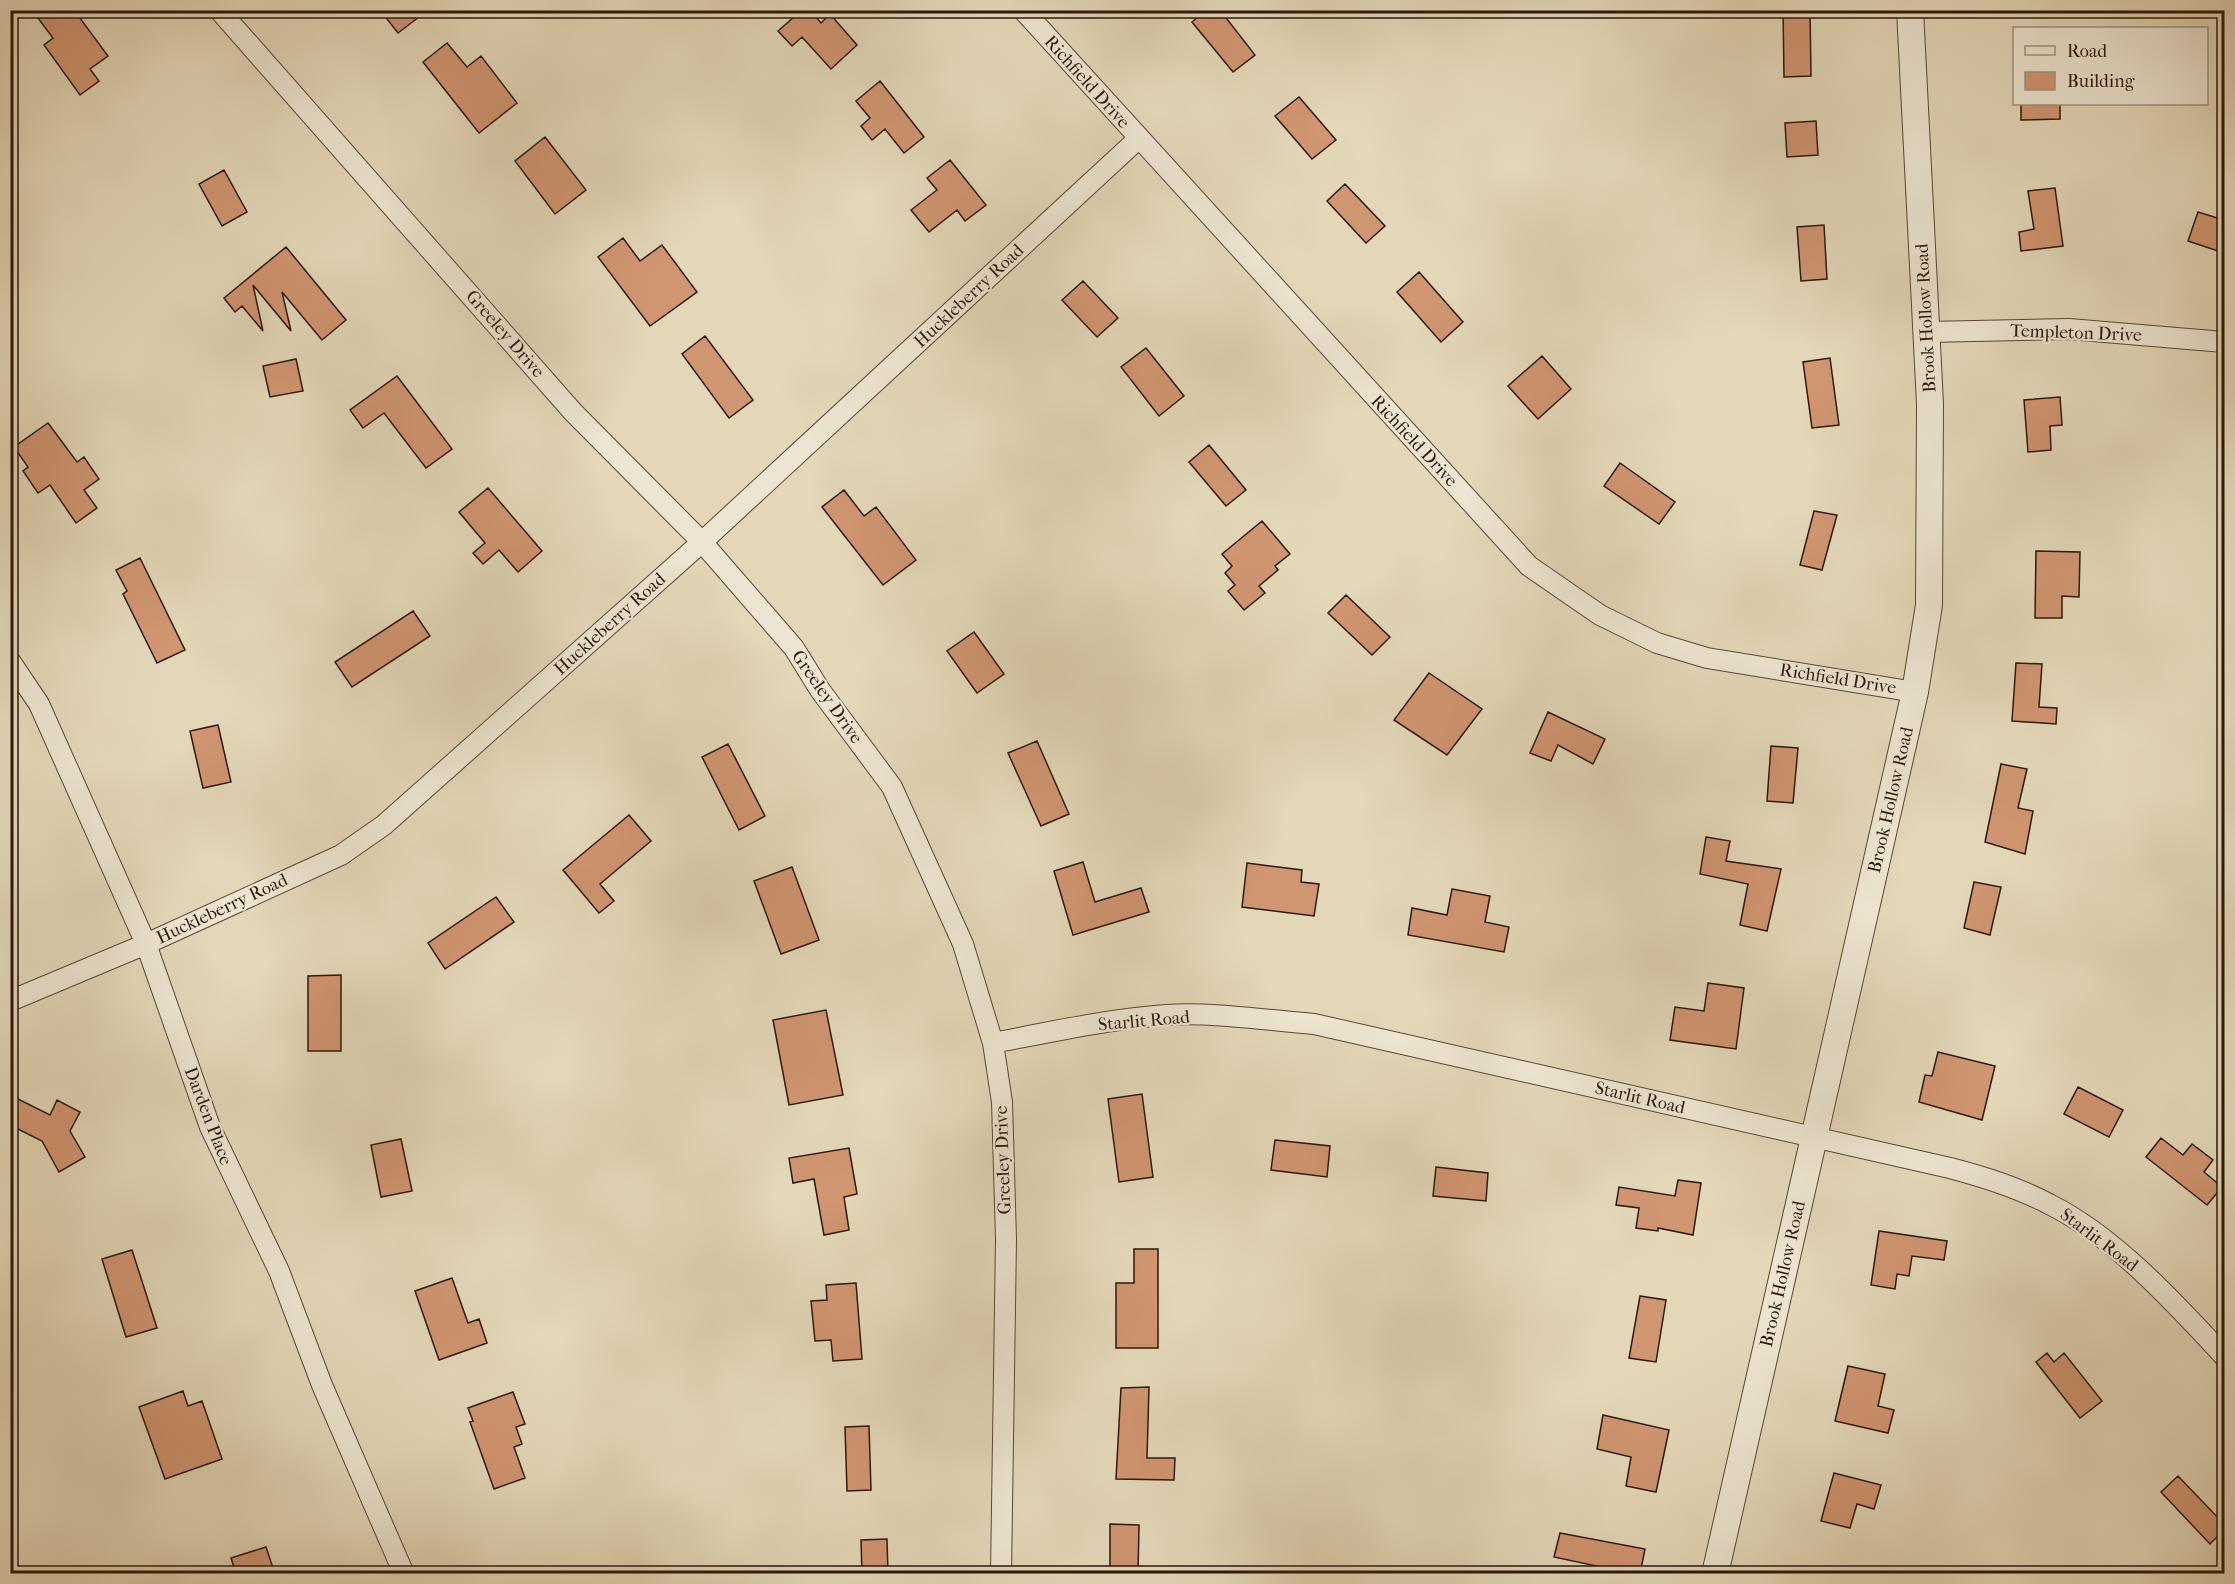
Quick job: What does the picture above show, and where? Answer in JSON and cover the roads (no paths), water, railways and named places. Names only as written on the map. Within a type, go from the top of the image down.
[{"type":"street","name":"Greeley Drive","points":[[219,10],[573,412],[702,542],[794,648],[820,690],[892,787],[963,944],[993,1043],[1002,1102],[1006,1239],[1001,1574]]},
{"type":"street","name":"Richfield Drive","points":[[1023,10],[1529,566],[1600,615],[1657,643],[1707,658],[1915,692]]},
{"type":"street","name":"Brook Hollow Road","points":[[1715,1574],[1915,692],[1929,605],[1930,415],[1910,10]]},
{"type":"street","name":"Huckleberry Road","points":[[10,1001],[146,944],[341,855],[384,825],[702,542],[1138,139]]},
{"type":"street","name":"Templeton Drive","points":[[1926,332],[2069,329],[2224,342]]},
{"type":"street","name":"Darden Place","points":[[10,661],[39,704],[146,944],[210,1127],[279,1271],[322,1385],[404,1574]]},
{"type":"street","name":"Starlit Road","points":[[993,1043],[1053,1031],[1166,1015],[1233,1016],[1314,1024],[1950,1168],[2003,1183],[2051,1204],[2121,1252],[2224,1356]]}]
